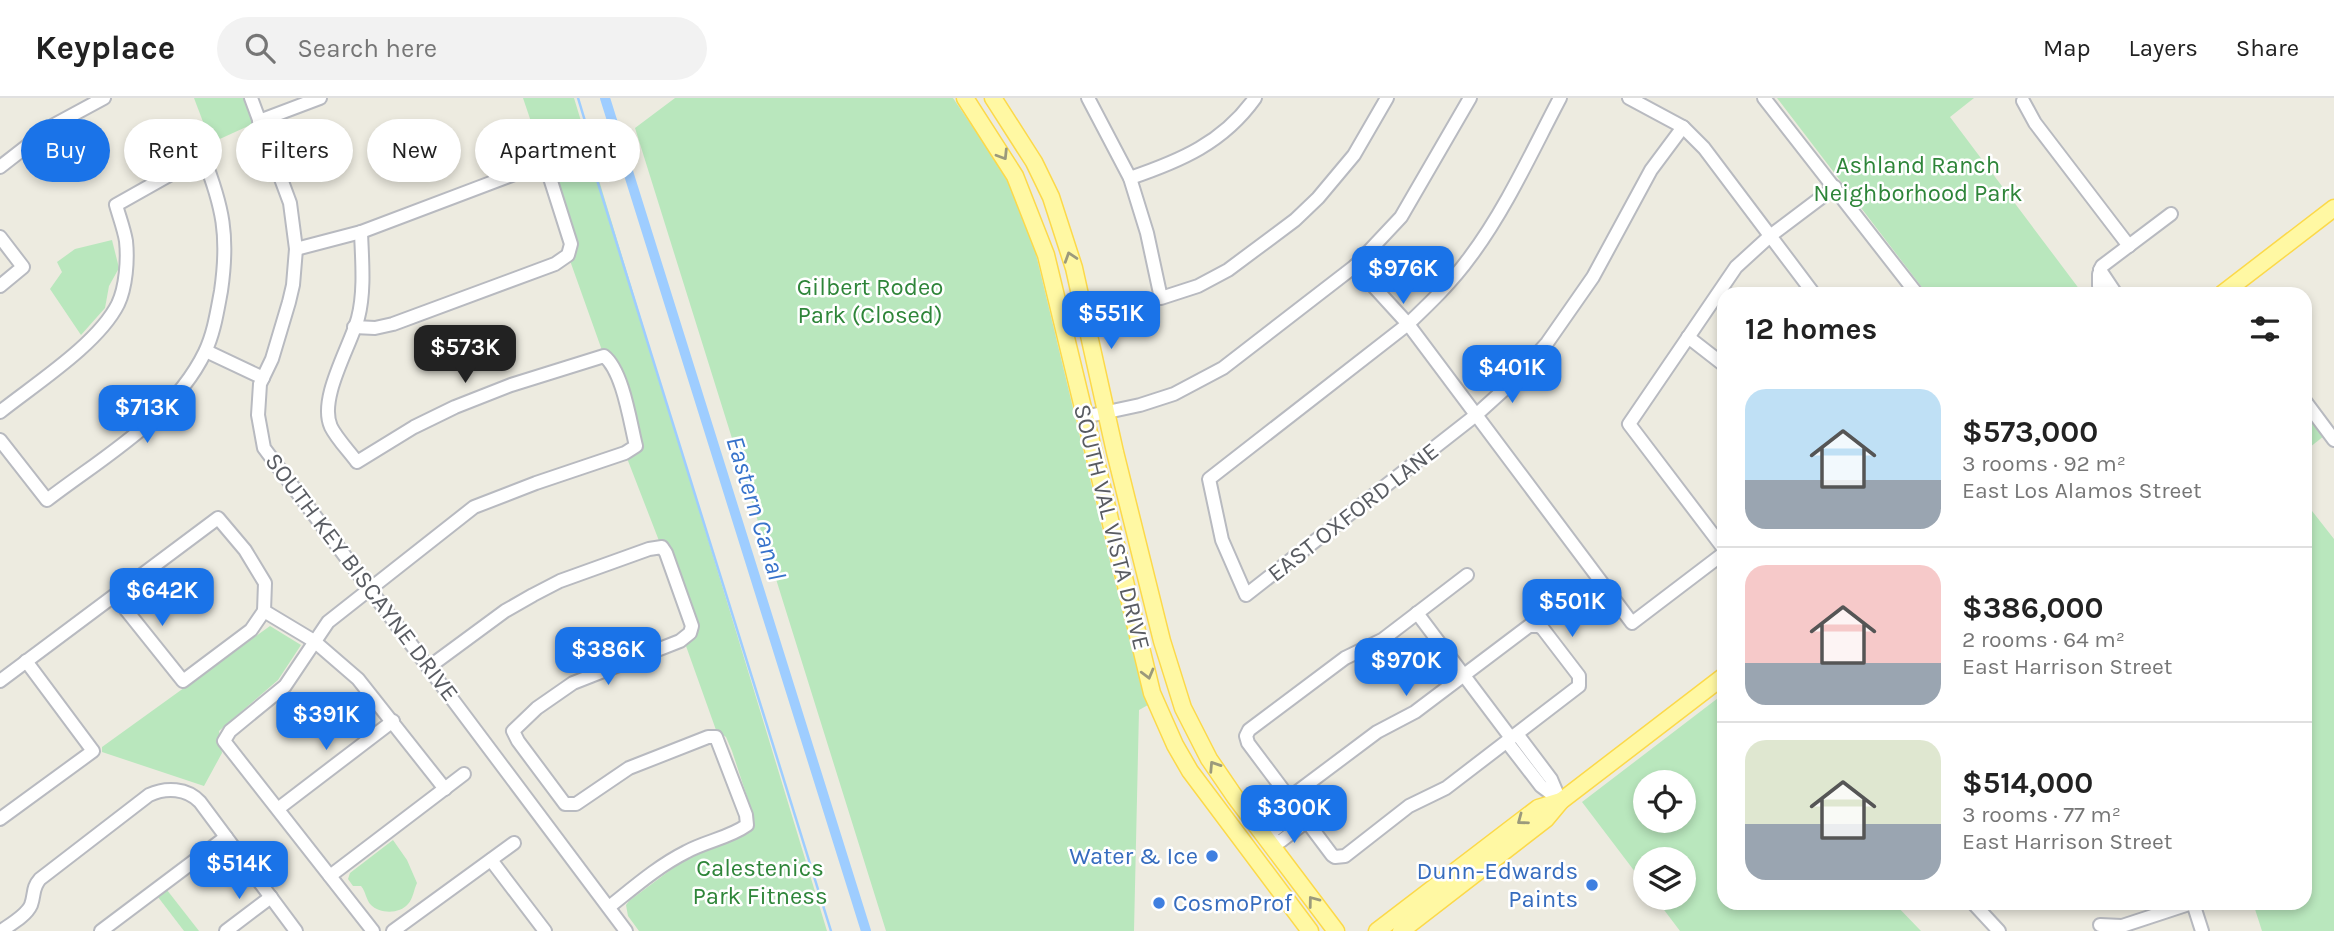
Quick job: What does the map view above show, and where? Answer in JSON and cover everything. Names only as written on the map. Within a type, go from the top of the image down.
[{"type":"main road","name":"SOUTH VAL VISTA DRIVE","points":[[965,98],[1016,176],[1046,255],[1153,692],[1175,745],[1190,771],[1310,931]]},
{"type":"main road","name":"SOUTH VAL VISTA DRIVE","points":[[993,98],[1034,162],[1051,197],[1074,268],[1106,412],[1174,686],[1195,734],[1234,797],[1336,931]]},
{"type":"main road","points":[[2232,287],[2334,208]]},
{"type":"main road","points":[[1139,640],[1160,633]]},
{"type":"main road","points":[[1401,931],[1546,819],[1561,801],[1717,681]]},
{"type":"main road","points":[[1377,931],[1538,808],[1561,801]]},
{"type":"main road","points":[[1251,854],[1268,841]]},
{"type":"street","points":[[0,167],[54,125],[104,98]]},
{"type":"street","name":"SOUTH KEY BISCAYNE DRIVE","points":[[251,98],[258,119]]},
{"type":"street","points":[[264,119],[320,98]]},
{"type":"street","points":[[1088,98],[1130,178],[1147,233],[1161,298],[1198,286],[1228,270],[1295,220],[1318,198],[1354,155],[1387,98]]},
{"type":"street","points":[[1084,417],[1174,394],[1223,368],[1355,266],[1401,217],[1470,98]]},
{"type":"street","points":[[1408,324],[1437,297],[1470,257],[1500,211],[1560,98]]},
{"type":"street","points":[[1629,98],[1683,127],[1704,148],[1809,287]]},
{"type":"street","points":[[1763,98],[1912,287]]},
{"type":"street","points":[[1130,178],[1195,153],[1219,136],[1248,101]]},
{"type":"street","points":[[2023,101],[2035,122],[2129,246]]},
{"type":"street","name":"EAST OXFORD LANE","points":[[1408,324],[1209,479],[1222,540],[1246,595],[1476,415],[1508,386],[1547,343],[1593,278],[1651,170],[1683,127]]},
{"type":"street","points":[[0,412],[88,341],[104,326],[119,302],[125,274],[126,240],[116,205],[203,156],[218,195],[225,232],[224,268],[218,307],[206,351],[189,380],[149,423],[47,500],[0,440]]},
{"type":"street","points":[[296,249],[360,232],[533,167],[550,178],[571,244],[568,255],[555,264],[393,324],[375,328],[354,327]]},
{"type":"street","name":"SOUTH KEY BISCAYNE DRIVE","points":[[282,182],[290,203],[296,249],[289,302],[275,349],[260,384],[258,415],[264,448],[626,931]]},
{"type":"street","points":[[1723,287],[1736,267],[1770,236],[1835,187]]},
{"type":"street","points":[[2100,287],[2098,276],[2102,266],[2171,214]]},
{"type":"street","points":[[360,232],[362,278],[358,318],[327,408],[330,426],[357,462],[414,427],[466,402],[604,356],[611,362],[619,381],[636,446],[625,453],[536,483],[474,508],[328,622],[285,686],[230,731],[224,741],[373,931]]},
{"type":"street","points":[[0,237],[23,267],[0,286]]},
{"type":"street","points":[[1355,266],[1408,324],[1632,623],[1717,556]]},
{"type":"street","points":[[2100,270],[2111,287]]},
{"type":"street","points":[[1717,295],[1629,424],[1717,542]]},
{"type":"street","points":[[1689,337],[1717,359]]},
{"type":"street","points":[[206,351],[263,378]]},
{"type":"street","points":[[2312,410],[2334,440]]},
{"type":"street","points":[[0,681],[218,518],[245,550],[265,583],[264,611],[251,630],[183,681],[115,596]]},
{"type":"street","points":[[429,667],[505,611],[560,581],[649,549],[662,548],[666,553],[692,626],[690,633],[680,641],[573,683],[537,708],[513,731],[565,804],[576,804],[629,768],[708,737],[716,737],[746,815],[747,825],[739,831],[686,851],[609,907]]},
{"type":"street","points":[[1289,798],[1377,732],[1415,712],[1529,626],[1544,629],[1579,676],[1576,689],[1446,788],[1409,806],[1345,856],[1332,855],[1289,798],[1248,743],[1246,736],[1249,730],[1345,658],[1382,640],[1466,575]]},
{"type":"street","points":[[264,611],[314,641],[358,679],[445,789]]},
{"type":"street","points":[[1418,613],[1512,738],[1541,786],[1561,801]]},
{"type":"street","points":[[0,819],[93,751],[26,662]]},
{"type":"street","points":[[279,808],[393,721]]},
{"type":"street","points":[[330,876],[464,774]]},
{"type":"street","points":[[1,931],[30,906],[33,886],[40,878],[159,790],[178,790],[194,796],[296,931]]},
{"type":"street","points":[[1268,841],[1273,831],[1303,816]]},
{"type":"street","points":[[101,931],[226,837]]},
{"type":"street","points":[[393,931],[514,842]]},
{"type":"street","points":[[491,860],[542,930]]},
{"type":"street","points":[[226,931],[271,897]]},
{"type":"street","points":[[1980,910],[1999,931]]},
{"type":"street","points":[[2100,925],[2122,926],[2171,910]]},
{"type":"street","points":[[2196,910],[2203,931]]},
{"type":"green space","points":[[194,98],[251,98],[258,119],[236,119],[236,132],[222,138],[222,119],[202,119]]},
{"type":"green space","name":"Calestenics Park Fitness","points":[[523,98],[574,98],[580,119],[530,119]]},
{"type":"green space","name":"Gilbert Rodeo Park (Closed)","points":[[675,98],[953,98],[998,164],[1013,192],[1034,246],[1113,574],[1148,705],[1139,710],[1134,931],[886,931],[640,144],[640,124]]},
{"type":"green space","name":"Ashland Ranch Neighborhood Park","points":[[1777,98],[1974,98],[1950,117],[2078,287],[1922,287]]},
{"type":"green space","name":"Calestenics Park Fitness","points":[[551,182],[600,182],[827,931],[639,931],[628,916],[626,905],[629,901],[681,862],[746,833],[754,818],[732,751],[726,737],[716,730],[686,646],[692,626],[625,453],[636,446],[619,381],[604,356],[568,255]]},
{"type":"green space","points":[[112,240],[119,268],[109,286],[105,308],[81,335],[50,289],[62,272],[57,262],[75,249]]},
{"type":"green space","points":[[2312,420],[2324,436],[2312,445]]},
{"type":"green space","points":[[2312,511],[2334,539],[2334,931],[2262,931],[2255,910],[2312,910]]},
{"type":"green space","points":[[270,626],[301,645],[278,680],[219,731],[222,753],[204,786],[102,752],[102,747]]},
{"type":"green space","points":[[1717,699],[1717,910],[1901,910],[1921,931],[1680,931],[1664,910],[1696,910],[1696,847],[1633,847],[1633,869],[1582,802]]},
{"type":"green space","points":[[393,840],[407,860],[417,883],[408,904],[400,910],[385,911],[371,905],[361,886],[353,886],[348,879],[350,873]]},
{"type":"green space","points":[[167,890],[199,931],[184,931],[158,897]]},
{"type":"waterway","points":[[578,98],[595,154],[597,180],[831,931]]},
{"type":"waterway","name":"Eastern Canal","points":[[605,98],[866,931]]},
{"type":"place","name":"Water & Ice","points":[[1212,856]]},
{"type":"place","name":"Dunn-Edwards Paints","points":[[1592,885]]},
{"type":"place","name":"CosmoProf","points":[[1159,903]]}]
